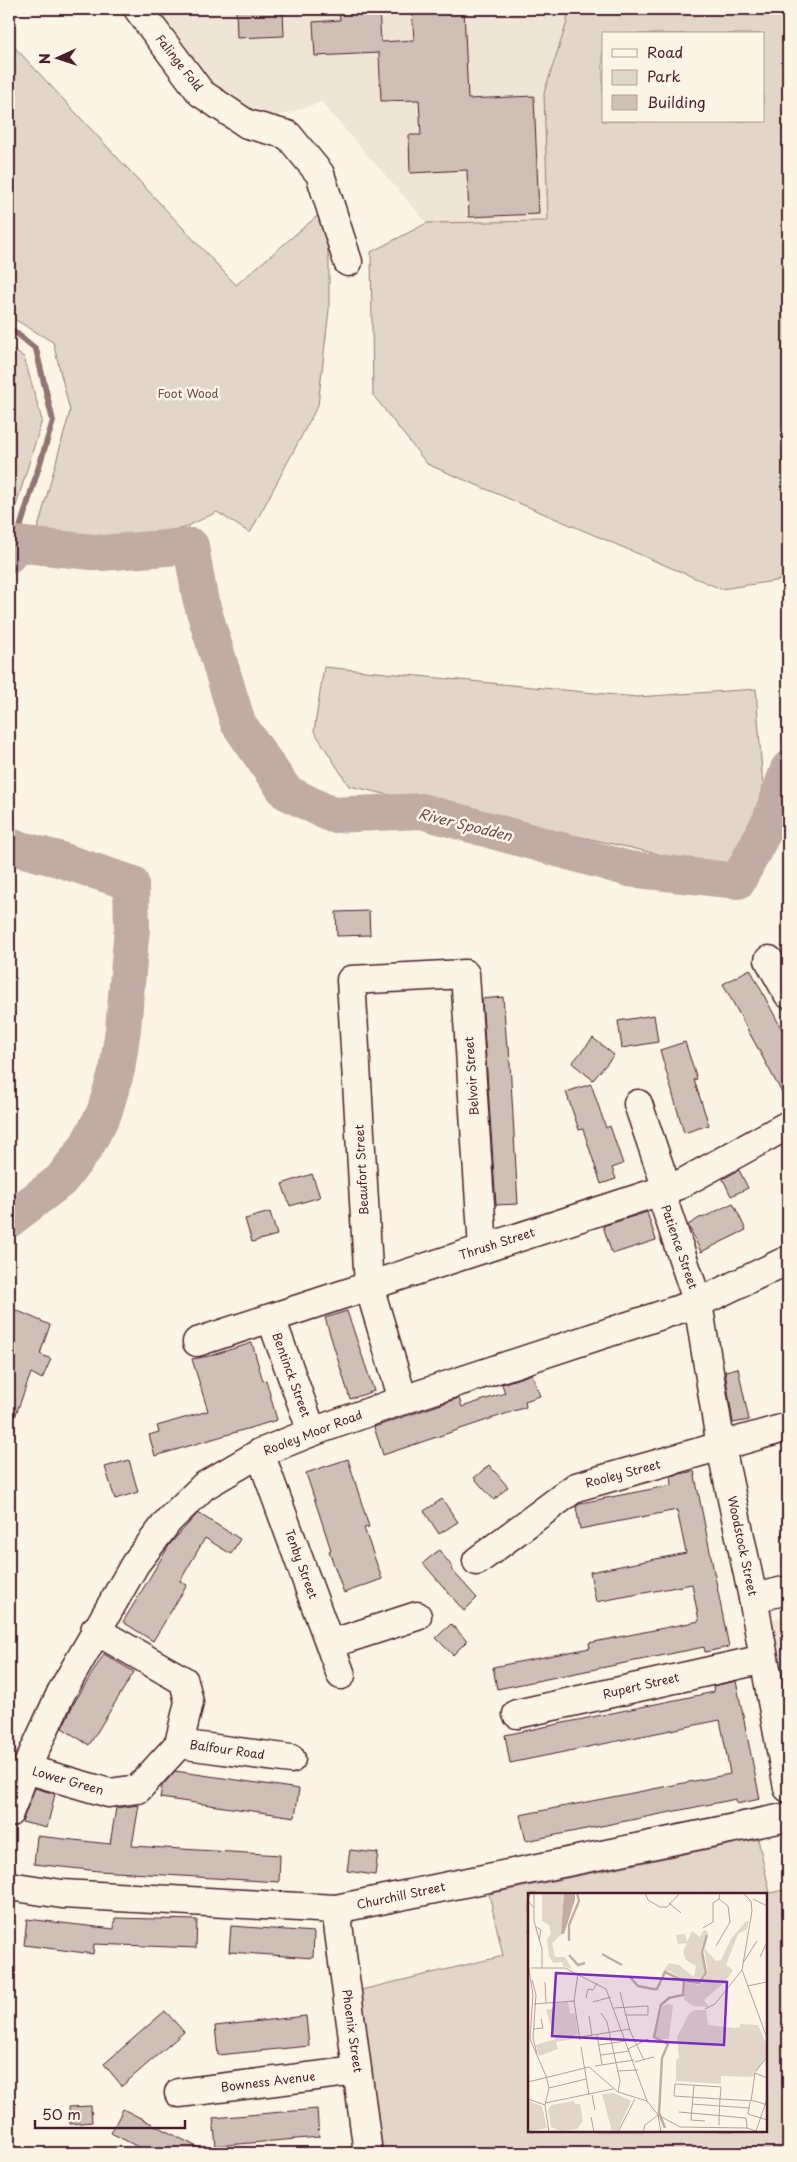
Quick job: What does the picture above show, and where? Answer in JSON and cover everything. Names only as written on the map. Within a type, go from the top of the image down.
[{"type":"street","name":"Falinge Fold","points":[[138,9],[201,92],[247,124],[288,135],[320,174],[348,262]]},
{"type":"street","points":[[769,960],[788,994]]},
{"type":"street","name":"Belvoir Street","points":[[395,978],[465,974],[483,1249]]},
{"type":"street","name":"Beaufort Street","points":[[395,978],[351,980],[370,1286],[403,1400]]},
{"type":"street","name":"Patience Street","points":[[638,1104],[698,1303]]},
{"type":"street","name":"Thrush Street","points":[[197,1342],[679,1185],[788,1125]]},
{"type":"street","name":"Rooley Moor Road","points":[[9,1813],[26,1769],[61,1693],[134,1564],[169,1520],[204,1486],[260,1453],[312,1432],[403,1400],[698,1303],[788,1260]]},
{"type":"street","name":"Woodstock Street","points":[[698,1303],[721,1447],[753,1598],[788,1788]]},
{"type":"street","name":"Bentinck Street","points":[[271,1318],[312,1432]]},
{"type":"street","name":"Rooley Street","points":[[477,1561],[576,1487],[788,1427]]},
{"type":"street","name":"Tenby Street","points":[[260,1453],[341,1675]]},
{"type":"street","points":[[753,1598],[788,1590]]},
{"type":"street","points":[[330,1644],[417,1616]]},
{"type":"street","name":"Balfour Road","points":[[95,1630],[184,1681],[189,1702],[179,1744],[291,1759]]},
{"type":"street","name":"Rupert Street","points":[[518,1714],[764,1658]]},
{"type":"street","name":"Lower Green","points":[[26,1769],[109,1793],[138,1789],[179,1744]]},
{"type":"street","name":"Churchill Street","points":[[9,1886],[62,1894],[336,1909],[788,1817]]},
{"type":"street","name":"Phoenix Street","points":[[336,1909],[368,2153]]},
{"type":"street","name":"Bowness Avenue","points":[[179,2093],[357,2071]]},
{"type":"shaded area","points":[[148,9],[568,9],[567,22],[544,93],[548,221],[427,223],[321,102],[274,118],[204,95]]},
{"type":"shaded area","points":[[788,1616],[788,1716],[770,1620]]},
{"type":"green space","points":[[568,9],[788,9],[788,579],[721,589],[427,464],[373,395],[371,252],[427,223],[548,221],[544,93],[567,22]]},
{"type":"green space","name":"Foot Wood","points":[[9,41],[236,285],[323,211],[329,261],[329,310],[318,405],[250,533],[217,512],[184,528],[124,538],[36,535],[70,411],[53,342],[9,316]]},
{"type":"green space","points":[[9,348],[24,357],[42,420],[9,529]]},
{"type":"green space","points":[[324,667],[637,697],[756,689],[764,801],[740,872],[349,786],[314,731]]},
{"type":"green space","points":[[758,1839],[770,1893],[788,1889],[788,2146],[768,2153],[377,2153],[357,1991],[503,1956],[489,1894]]},
{"type":"building","points":[[236,9],[283,9],[284,36],[237,38]]},
{"type":"building","points":[[339,9],[379,9],[381,42],[414,40],[412,9],[464,9],[468,99],[534,96],[539,214],[469,217],[467,170],[410,173],[409,135],[421,135],[419,100],[381,101],[379,53],[315,56],[313,22],[340,20]]},
{"type":"building","points":[[369,911],[370,935],[337,936],[336,912]]},
{"type":"building","points":[[750,969],[788,1041],[788,1104],[723,984]]},
{"type":"building","points":[[503,997],[507,1047],[509,1046],[518,1204],[496,1205],[482,999]]},
{"type":"building","points":[[654,1015],[658,1042],[622,1048],[618,1021]]},
{"type":"building","points":[[593,1038],[614,1055],[593,1080],[572,1063]]},
{"type":"building","points":[[685,1042],[697,1079],[694,1080],[709,1125],[684,1133],[660,1050]]},
{"type":"building","points":[[591,1084],[606,1128],[610,1126],[623,1164],[612,1168],[616,1179],[601,1184],[583,1129],[579,1130],[566,1092]]},
{"type":"building","points":[[739,1170],[748,1188],[731,1196],[723,1179]]},
{"type":"building","points":[[312,1174],[320,1197],[290,1206],[282,1184]]},
{"type":"building","points":[[733,1203],[746,1230],[701,1252],[688,1225]]},
{"type":"building","points":[[270,1212],[277,1235],[252,1242],[245,1219]]},
{"type":"building","points":[[647,1212],[656,1240],[612,1254],[603,1226]]},
{"type":"building","points":[[9,1307],[50,1325],[40,1354],[51,1359],[42,1379],[31,1373],[11,1428],[9,1428]]},
{"type":"building","points":[[347,1311],[374,1391],[350,1399],[325,1318]]},
{"type":"building","points":[[252,1343],[263,1381],[266,1380],[277,1420],[155,1456],[149,1435],[159,1432],[157,1426],[208,1411],[192,1359]]},
{"type":"building","points":[[738,1368],[749,1420],[733,1423],[725,1371]]},
{"type":"building","points":[[532,1374],[540,1396],[525,1401],[526,1407],[383,1455],[374,1427],[459,1398],[462,1407],[505,1393],[502,1384]]},
{"type":"building","points":[[348,1459],[369,1527],[364,1528],[382,1579],[344,1593],[329,1551],[331,1550],[306,1473]]},
{"type":"building","points":[[129,1460],[138,1492],[115,1499],[105,1467]]},
{"type":"building","points":[[489,1465],[508,1487],[494,1500],[474,1478]]},
{"type":"building","points":[[694,1471],[729,1647],[705,1652],[704,1647],[497,1689],[493,1667],[590,1648],[589,1643],[699,1621],[692,1584],[596,1602],[590,1572],[686,1553],[677,1510],[580,1529],[576,1507],[581,1503],[672,1485],[671,1476]]},
{"type":"building","points":[[442,1499],[458,1522],[439,1534],[424,1511]]},
{"type":"building","points":[[198,1513],[240,1539],[231,1554],[205,1538],[180,1581],[187,1585],[153,1641],[123,1622],[170,1544]]},
{"type":"building","points":[[439,1550],[453,1568],[451,1569],[477,1598],[464,1611],[423,1563]]},
{"type":"building","points":[[451,1624],[467,1641],[453,1655],[436,1638]]},
{"type":"building","points":[[104,1654],[134,1672],[89,1745],[62,1728],[74,1703]]},
{"type":"building","points":[[736,1681],[760,1799],[737,1804],[736,1799],[526,1841],[520,1815],[730,1774],[725,1745],[720,1720],[510,1763],[505,1735],[714,1692],[713,1686]]},
{"type":"building","points":[[175,1771],[299,1789],[295,1817],[160,1798],[162,1786]]},
{"type":"building","points":[[35,1788],[55,1794],[47,1828],[22,1822]]},
{"type":"building","points":[[139,1805],[132,1846],[280,1855],[279,1882],[99,1871],[34,1864],[37,1836],[110,1844],[116,1808]]},
{"type":"building","points":[[350,1850],[378,1853],[375,1875],[347,1871]]},
{"type":"building","points":[[115,1918],[197,1920],[196,1948],[94,1944],[93,1954],[24,1945],[27,1919],[114,1929]]},
{"type":"building","points":[[231,1926],[314,1932],[313,1958],[229,1952]]},
{"type":"building","points":[[165,2011],[184,2032],[122,2086],[104,2064]]},
{"type":"building","points":[[306,2016],[309,2046],[218,2055],[215,2026]]},
{"type":"building","points":[[91,2106],[92,2122],[70,2124],[69,2107]]},
{"type":"building","points":[[123,2109],[209,2153],[150,2153],[111,2133]]},
{"type":"building","points":[[317,2109],[319,2137],[216,2146],[213,2118]]},
{"type":"waterway","points":[[9,327],[36,349],[53,421],[15,544]]},
{"type":"waterway","name":"River Spodden","points":[[9,555],[15,544],[102,553],[191,546],[200,598],[238,723],[286,792],[332,815],[421,811],[629,869],[738,881],[770,820],[788,769]]},
{"type":"waterway","name":"River Spodden","points":[[9,846],[58,859],[131,883],[132,928],[123,1029],[117,1070],[104,1113],[86,1147],[61,1180],[9,1220]]}]
